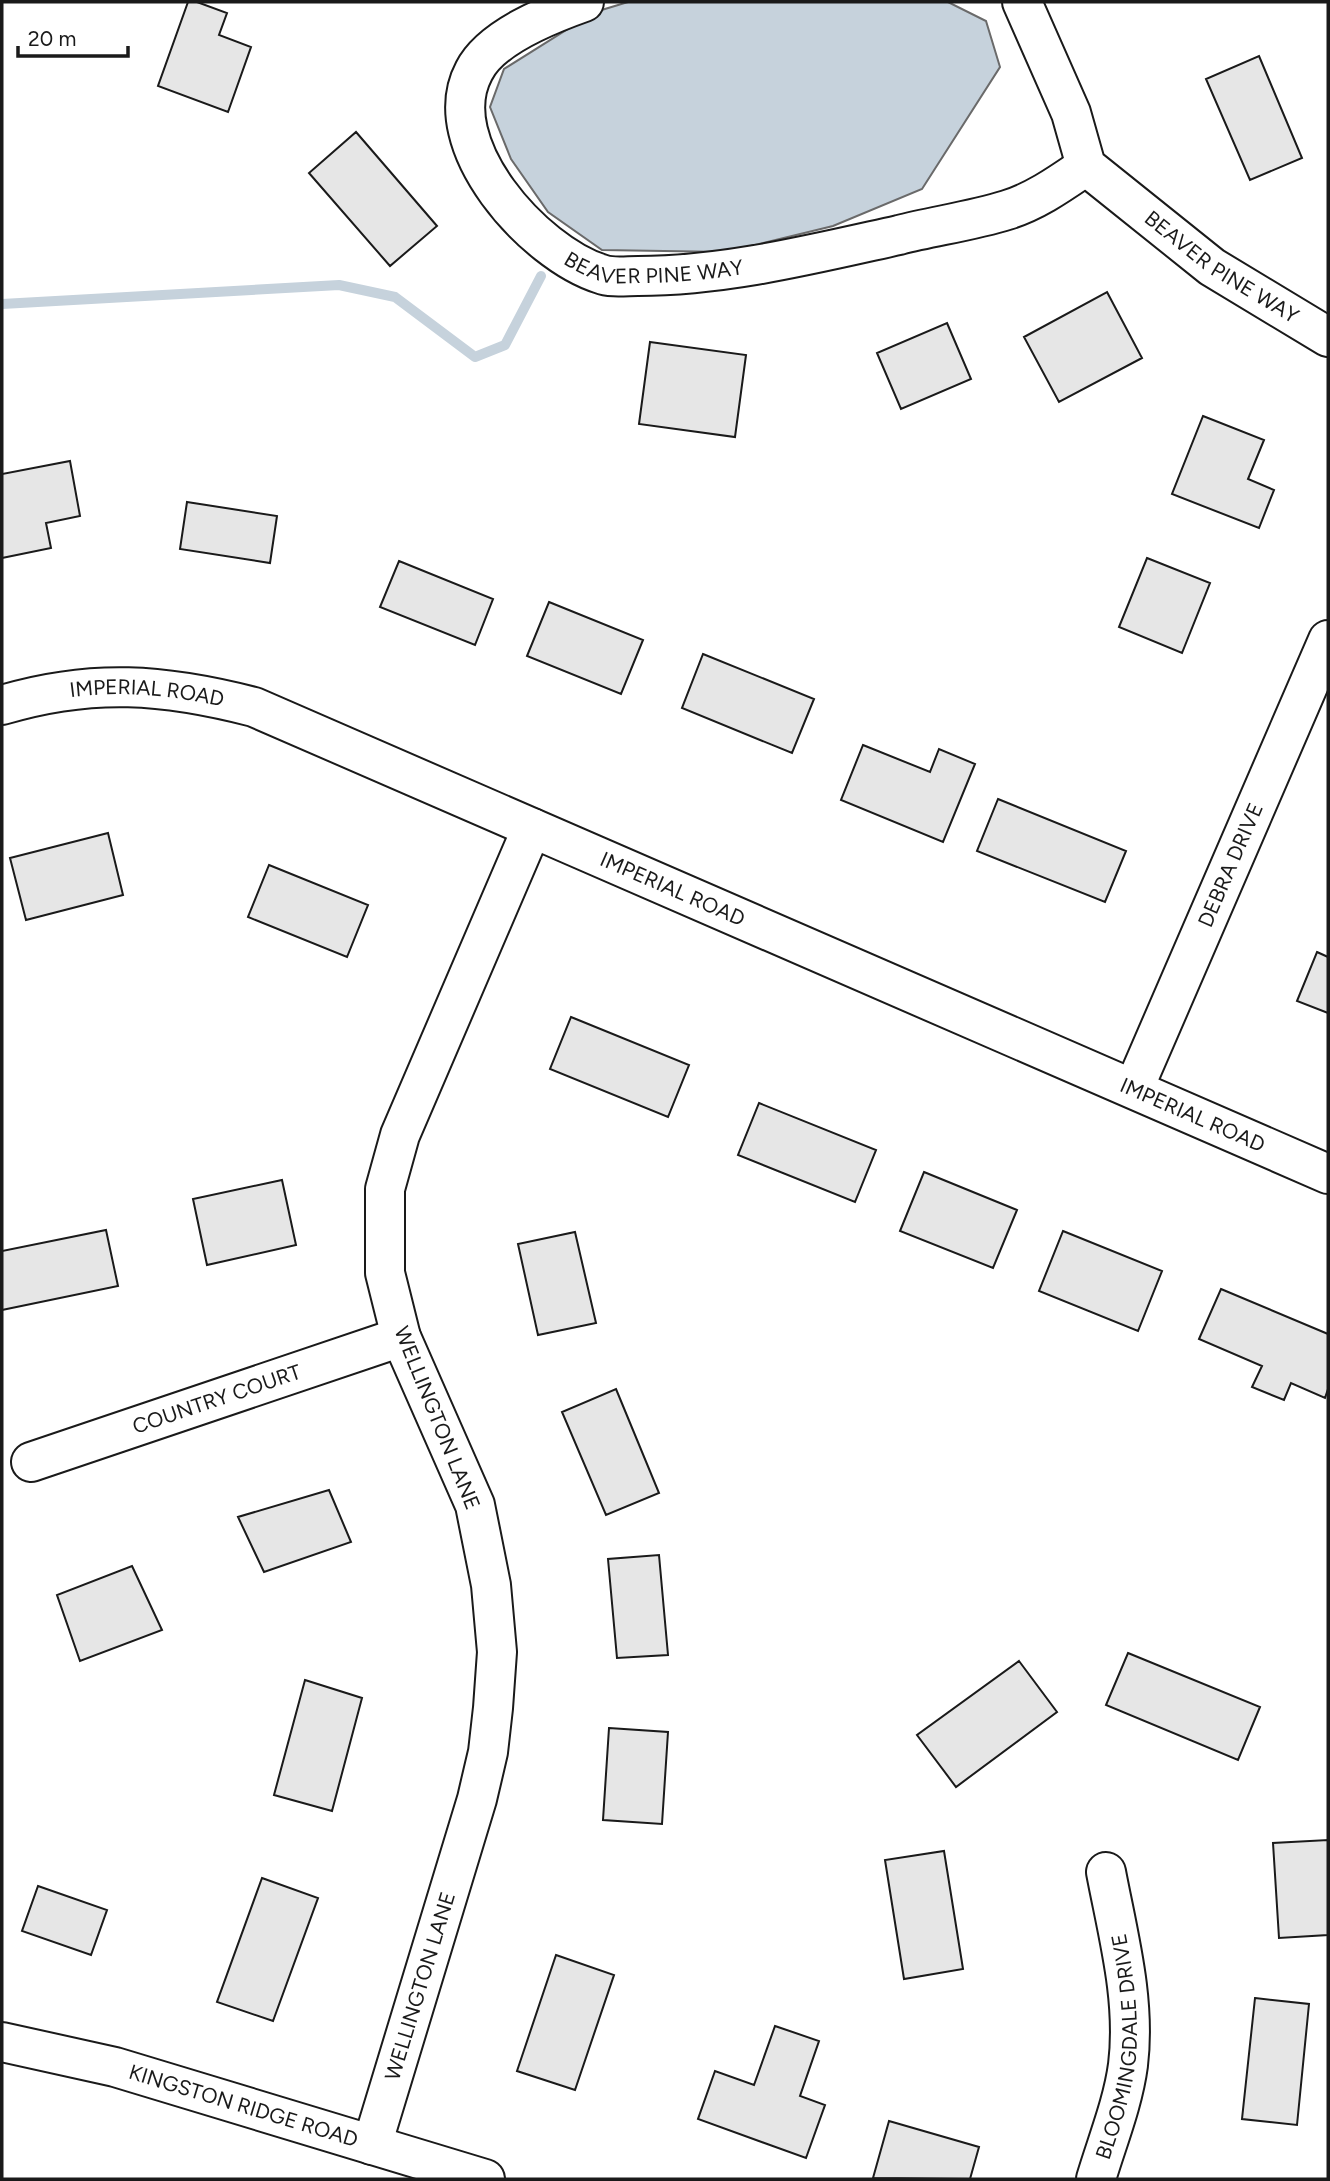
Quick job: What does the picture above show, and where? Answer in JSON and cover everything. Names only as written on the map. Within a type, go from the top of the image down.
[{"type":"street","name":"BEAVER PINE WAY","points":[[584,2],[546,16],[496,46],[474,70],[463,108],[470,142],[489,177],[519,219],[552,250],[603,275],[685,275],[837,249],[1008,210],[1049,191],[1086,166],[1212,267],[1328,337]]},
{"type":"street","points":[[1022,2],[1071,113],[1086,166]]},
{"type":"street","name":"DEBRA DRIVE","points":[[1134,1088],[1328,640]]},
{"type":"street","name":"IMPERIAL ROAD","points":[[2,705],[28,697],[128,685],[195,692],[254,707],[1328,1174]]},
{"type":"street","name":"WELLINGTON LANE","points":[[372,2145],[477,1799],[488,1752],[496,1652],[491,1585],[475,1505],[401,1337],[385,1273],[385,1189],[400,1135],[532,828]]},
{"type":"street","name":"COUNTRY COURT","points":[[31,1462],[401,1337]]},
{"type":"street","name":"BLOOMINGDALE DRIVE","points":[[1096,2179],[1128,2066],[1130,2027],[1128,1988],[1106,1872]]},
{"type":"street","name":"KINGSTON RIDGE ROAD","points":[[2,2042],[115,2067],[485,2179]]},
{"type":"shaded area","points":[[628,2],[948,2],[986,21],[1000,67],[922,189],[833,226],[726,252],[602,250],[548,212],[511,159],[490,107],[504,69],[595,12]]},
{"type":"building","points":[[188,2],[197,2],[227,13],[219,35],[251,47],[228,112],[158,86]]},
{"type":"building","points":[[1259,56],[1302,158],[1250,180],[1206,79]]},
{"type":"building","points":[[356,132],[437,226],[390,266],[309,173]]},
{"type":"building","points":[[1107,292],[1142,358],[1059,402],[1024,337]]},
{"type":"building","points":[[947,323],[971,379],[901,409],[877,353]]},
{"type":"building","points":[[650,342],[746,355],[735,437],[639,424]]},
{"type":"building","points":[[1203,416],[1264,440],[1248,479],[1274,490],[1259,528],[1172,494]]},
{"type":"building","points":[[70,461],[80,516],[46,523],[51,548],[2,558],[2,474]]},
{"type":"building","points":[[187,502],[277,516],[270,563],[180,549]]},
{"type":"building","points":[[1147,558],[1210,583],[1182,653],[1119,627]]},
{"type":"building","points":[[399,561],[493,599],[475,645],[380,607]]},
{"type":"building","points":[[549,602],[643,640],[621,694],[527,656]]},
{"type":"building","points":[[703,654],[814,699],[792,753],[682,708]]},
{"type":"building","points":[[863,745],[930,772],[939,749],[975,764],[943,842],[841,800]]},
{"type":"building","points":[[998,799],[1126,851],[1105,902],[977,851]]},
{"type":"building","points":[[108,833],[123,895],[26,920],[10,858]]},
{"type":"building","points":[[269,865],[368,905],[347,957],[248,917]]},
{"type":"building","points":[[1317,952],[1328,957],[1328,1013],[1297,1001]]},
{"type":"building","points":[[571,1017],[689,1065],[668,1117],[550,1069]]},
{"type":"building","points":[[759,1103],[876,1150],[855,1202],[738,1155]]},
{"type":"building","points":[[924,1172],[1017,1210],[993,1268],[900,1231]]},
{"type":"building","points":[[282,1180],[296,1245],[207,1265],[193,1199]]},
{"type":"building","points":[[106,1230],[118,1286],[2,1310],[2,1251]]},
{"type":"building","points":[[1063,1231],[1162,1271],[1138,1331],[1039,1291]]},
{"type":"building","points":[[575,1232],[596,1323],[538,1335],[518,1244]]},
{"type":"building","points":[[1221,1289],[1328,1334],[1328,1389],[1325,1398],[1291,1383],[1284,1400],[1252,1387],[1262,1366],[1199,1339]]},
{"type":"building","points":[[616,1389],[659,1493],[606,1515],[562,1412]]},
{"type":"building","points":[[329,1490],[351,1542],[264,1572],[238,1517]]},
{"type":"building","points":[[659,1555],[668,1655],[617,1658],[608,1559]]},
{"type":"building","points":[[132,1566],[162,1630],[80,1661],[57,1595]]},
{"type":"building","points":[[1128,1653],[1260,1707],[1238,1760],[1106,1705]]},
{"type":"building","points":[[1019,1661],[1057,1712],[956,1787],[917,1735]]},
{"type":"building","points":[[305,1680],[362,1698],[332,1811],[274,1795]]},
{"type":"building","points":[[609,1728],[668,1732],[662,1824],[603,1820]]},
{"type":"building","points":[[1328,1840],[1328,1935],[1279,1938],[1273,1843]]},
{"type":"building","points":[[944,1851],[963,1969],[904,1979],[885,1860]]},
{"type":"building","points":[[262,1878],[318,1898],[273,2021],[217,2002]]},
{"type":"building","points":[[38,1886],[107,1910],[91,1955],[22,1931]]},
{"type":"building","points":[[556,1955],[614,1975],[575,2090],[517,2071]]},
{"type":"building","points":[[1255,1998],[1309,2004],[1297,2125],[1242,2119]]},
{"type":"building","points":[[775,2026],[819,2041],[800,2096],[825,2105],[806,2158],[698,2119],[715,2071],[754,2085]]},
{"type":"building","points":[[889,2121],[979,2147],[970,2179],[873,2178]]},
{"type":"waterway","points":[[2,304],[339,285],[395,297],[475,357],[505,345],[541,276]]}]
